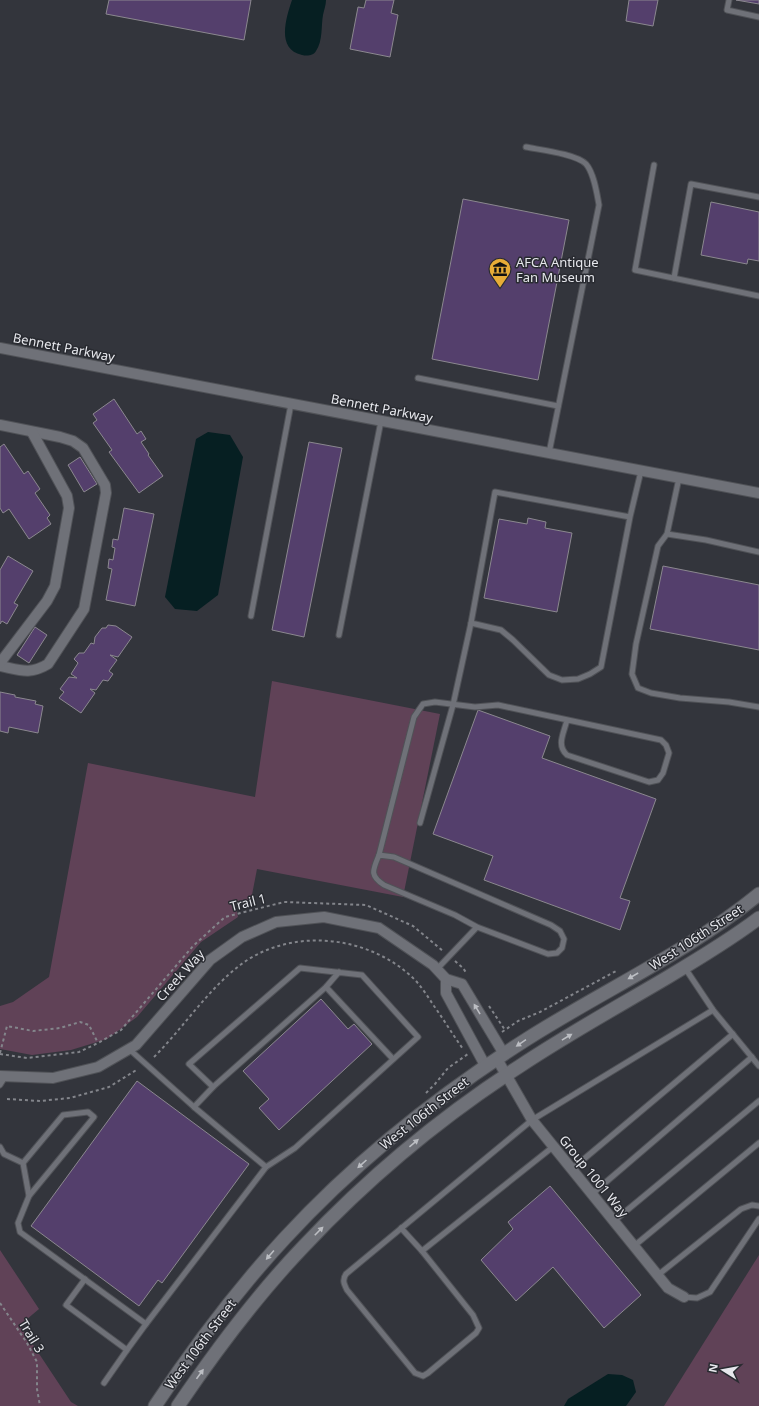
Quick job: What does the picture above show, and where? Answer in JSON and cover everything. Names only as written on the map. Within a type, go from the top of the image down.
[{"type":"street","name":"Bennett Parkway","points":[[0,348],[759,494]]},
{"type":"street","points":[[0,425],[60,437],[73,441],[83,448],[105,485],[106,493],[84,609],[48,664],[39,670],[29,671],[0,664],[47,601],[55,586],[69,508],[67,496],[32,432]]},
{"type":"street","name":"West 106th Street","points":[[155,1406],[194,1348],[219,1317],[272,1253],[341,1181],[446,1094],[552,1023],[708,932],[743,908],[759,894]]},
{"type":"street","name":"Creek Way","points":[[2,1079],[53,1078],[98,1067],[136,1045],[210,960],[242,937],[276,922],[324,917],[379,928],[437,969],[446,978],[462,984],[496,1060]]},
{"type":"street","name":"West 106th Street","points":[[178,1406],[219,1348],[277,1276],[304,1246],[362,1188],[427,1133],[505,1075],[726,942],[759,918]]},
{"type":"street","points":[[446,978],[446,993],[496,1060]]},
{"type":"street","name":"Group 1001 Way","points":[[496,1060],[532,1120],[668,1288],[684,1297]]},
{"type":"lane","points":[[729,0],[727,10],[759,17]]},
{"type":"lane","points":[[526,147],[576,157],[586,164],[595,183],[599,205],[549,453]]},
{"type":"lane","points":[[654,165],[635,270],[759,296]]},
{"type":"lane","points":[[674,278],[692,184],[759,197]]},
{"type":"lane","points":[[418,378],[558,406]]},
{"type":"lane","points":[[251,616],[292,404]]},
{"type":"lane","points":[[339,635],[381,421]]},
{"type":"lane","points":[[471,623],[501,630],[549,675],[562,680],[578,679],[601,667],[630,517],[641,471]]},
{"type":"lane","points":[[680,478],[667,534],[658,546],[636,644],[632,674],[638,688],[651,694],[728,702],[759,707]]},
{"type":"lane","points":[[420,823],[453,705],[471,623],[495,492],[630,517]]},
{"type":"lane","points":[[667,534],[706,540],[759,552]]},
{"type":"lane","points":[[379,855],[394,857],[551,925],[560,931],[564,939],[562,948],[557,953],[548,954],[477,927],[454,915],[384,885],[376,880],[373,871],[379,855],[414,717],[423,704],[435,702],[453,705],[498,705],[662,740],[669,753],[663,773],[658,780],[649,782],[567,755],[562,750],[560,745],[567,720]]},
{"type":"lane","points":[[437,969],[477,927]]},
{"type":"lane","points":[[685,967],[714,1010],[759,1066]]},
{"type":"lane","points":[[104,1383],[146,1324],[266,1167],[295,1148],[418,1037],[362,975],[300,968],[189,1064],[212,1087]]},
{"type":"lane","points":[[194,1107],[212,1087],[326,987],[339,972]]},
{"type":"lane","points":[[326,987],[393,1059]]},
{"type":"lane","points":[[401,1228],[422,1251],[473,1315],[479,1328],[476,1333],[423,1376],[415,1373],[347,1290],[343,1283],[343,1278],[346,1274],[401,1228],[532,1120],[714,1010]]},
{"type":"lane","points":[[572,1169],[733,1034]]},
{"type":"lane","points":[[129,1049],[194,1107],[266,1167]]},
{"type":"lane","points":[[592,1194],[752,1057]]},
{"type":"lane","points":[[614,1221],[759,1101]]},
{"type":"lane","points":[[23,1163],[63,1115],[88,1112],[94,1117],[29,1196],[18,1223],[20,1232],[146,1324]]},
{"type":"lane","points":[[634,1246],[759,1143]]},
{"type":"lane","points":[[422,1251],[554,1146]]},
{"type":"lane","points":[[0,1147],[4,1154],[23,1163]]},
{"type":"lane","points":[[23,1163],[29,1196]]},
{"type":"lane","points":[[658,1275],[741,1209],[752,1205],[759,1206]]},
{"type":"lane","points":[[684,1297],[697,1298],[710,1292],[759,1219]]},
{"type":"lane","points":[[85,1279],[66,1305],[127,1350]]},
{"type":"path","name":"Trail 1","points":[[0,1054],[28,1058],[79,1052],[98,1043],[121,1030],[193,946],[225,917],[284,902],[366,905],[413,926],[463,968],[468,974]]},
{"type":"path","points":[[154,1057],[169,1042],[217,985],[244,962],[264,952],[292,942],[326,940],[342,942],[383,956],[410,975],[422,988],[467,1055]]},
{"type":"path","points":[[488,1005],[505,1030],[518,1021],[540,1012],[619,970]]},
{"type":"path","points":[[0,1054],[7,1026],[33,1031],[60,1028],[80,1022],[89,1025],[98,1043]]},
{"type":"path","points":[[7,1099],[40,1101],[70,1098],[109,1087],[138,1069]]},
{"type":"path","name":"Trail 3","points":[[0,1303],[28,1343],[37,1362],[37,1389],[40,1406]]},
{"type":"shaded area","points":[[292,0],[326,0],[320,43],[315,53],[312,55],[302,55],[294,52],[286,40],[285,32],[287,15]]},
{"type":"shaded area","points":[[208,432],[230,435],[243,457],[218,595],[197,611],[175,609],[165,597],[196,439]]},
{"type":"shaded area","points":[[272,681],[440,714],[403,897],[257,869],[250,905],[235,902],[238,917],[201,942],[137,1017],[107,1039],[71,1050],[32,1055],[0,1049],[0,1006],[13,1002],[49,977],[88,763],[255,797]]},
{"type":"shaded area","points":[[0,1250],[39,1309],[20,1325],[71,1402],[78,1406],[0,1406]]},
{"type":"shaded area","points":[[759,1255],[759,1406],[664,1406]]},
{"type":"shaded area","points":[[608,1374],[622,1375],[633,1380],[636,1392],[626,1406],[564,1406],[568,1399]]},
{"type":"building","points":[[109,0],[251,0],[244,40],[106,14]]},
{"type":"building","points":[[366,0],[394,0],[391,13],[398,15],[390,57],[350,49],[358,7],[364,8]]},
{"type":"building","points":[[629,0],[658,0],[653,26],[626,21]]},
{"type":"building","points":[[736,0],[759,0],[759,4]]},
{"type":"building","name":"AFCA Antique Fan Museum","points":[[463,199],[569,220],[538,380],[432,359]]},
{"type":"building","points":[[711,202],[759,212],[759,261],[748,259],[747,264],[701,255]]},
{"type":"building","points":[[114,399],[137,434],[141,431],[146,439],[141,442],[163,476],[139,493],[109,452],[112,450],[93,423],[97,420],[93,414]]},
{"type":"building","points":[[309,442],[342,448],[304,637],[272,630]]},
{"type":"building","points":[[4,444],[24,474],[28,471],[40,489],[35,493],[50,515],[47,518],[51,524],[29,539],[9,509],[3,513],[0,508],[0,447]]},
{"type":"building","points":[[80,457],[97,484],[84,492],[68,465]]},
{"type":"building","points":[[124,508],[154,514],[135,606],[106,600],[112,569],[108,568],[109,559],[113,560],[115,548],[112,547],[113,539],[118,540]]},
{"type":"building","points":[[528,518],[546,522],[545,528],[572,533],[557,612],[484,598],[499,519],[527,524]]},
{"type":"building","points":[[8,556],[33,571],[14,603],[18,605],[7,624],[2,621],[0,624],[0,570]]},
{"type":"building","points":[[663,566],[759,585],[759,650],[650,629]]},
{"type":"building","points":[[108,625],[116,626],[132,637],[118,657],[110,655],[117,660],[109,671],[113,674],[108,681],[103,680],[96,690],[90,689],[95,693],[81,713],[59,698],[64,692],[60,689],[69,677],[77,678],[71,674],[78,663],[74,659],[79,653],[84,653],[91,643],[94,644],[95,637],[102,628],[106,628]]},
{"type":"building","points":[[35,627],[47,635],[29,663],[17,655]]},
{"type":"building","points":[[0,692],[15,695],[15,697],[36,701],[35,704],[43,706],[38,733],[9,727],[8,733],[0,731]]},
{"type":"building","points":[[478,710],[550,736],[542,758],[656,799],[620,898],[630,901],[620,930],[484,880],[493,856],[433,834]]},
{"type":"building","points":[[321,999],[348,1029],[354,1024],[372,1044],[279,1130],[259,1108],[269,1099],[243,1071]]},
{"type":"building","points":[[137,1081],[249,1164],[162,1283],[158,1280],[139,1306],[31,1226]]},
{"type":"building","points":[[550,1186],[641,1295],[604,1328],[553,1267],[516,1301],[481,1260],[513,1229],[508,1222]]},
{"type":"place","name":"AFCA Antique Fan Museum","points":[[500,288]]}]
